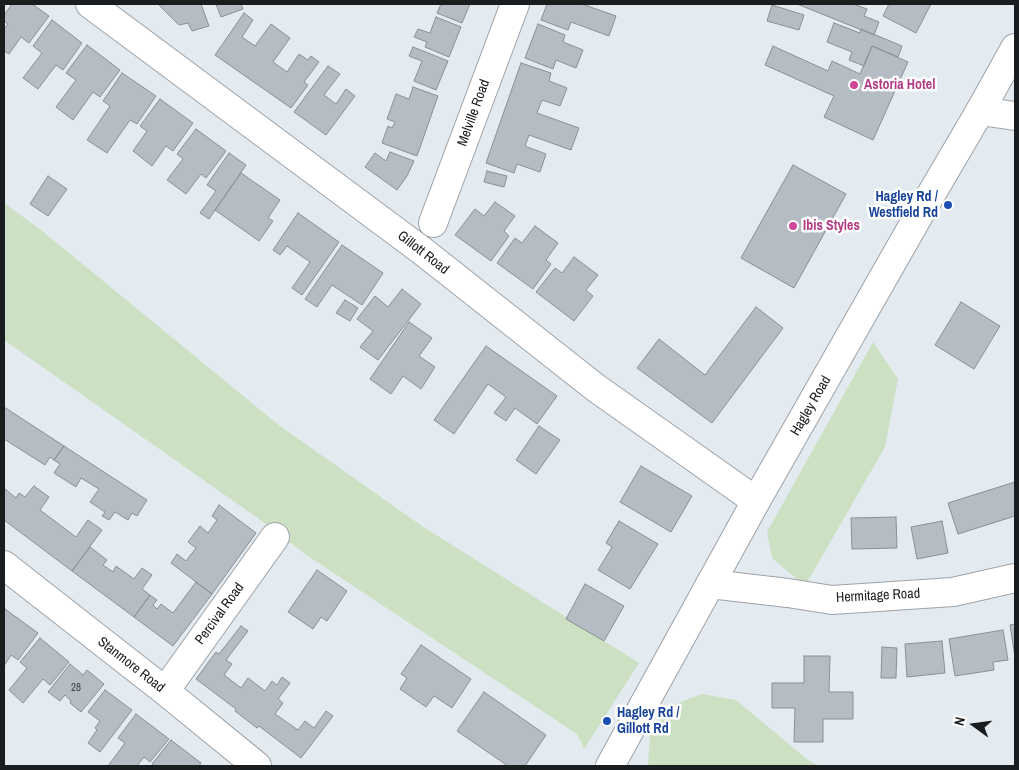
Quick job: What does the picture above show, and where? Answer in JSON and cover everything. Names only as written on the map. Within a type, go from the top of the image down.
[{"type":"main road","name":"Gillott Road","points":[[90,4],[421,250],[596,388],[756,501]]},
{"type":"main road","name":"Melville Road","points":[[433,223],[515,4]]},
{"type":"main road","name":"Hagley Road","points":[[610,766],[756,501],[1015,48]]},
{"type":"main road","points":[[980,112],[1015,116]]},
{"type":"main road","name":"Percival Road","points":[[165,691],[275,537]]},
{"type":"main road","name":"Stanmore Road","points":[[4,565],[257,766]]},
{"type":"main road","name":"Hermitage Road","points":[[710,584],[832,600],[953,592],[1015,578]]},
{"type":"green space","points":[[4,203],[41,230],[280,426],[422,526],[639,663],[584,749],[577,734],[305,554],[269,526],[4,340]]},
{"type":"green space","points":[[873,342],[898,379],[885,447],[805,586],[772,558],[767,532]]},
{"type":"green space","points":[[702,694],[736,700],[808,760],[819,766],[648,766],[650,735],[670,706]]},
{"type":"building","points":[[12,4],[32,4],[49,16],[29,43],[21,37],[9,54],[4,51],[4,29],[8,24],[4,21],[4,15]]},
{"type":"building","points":[[158,4],[201,4],[209,26],[192,31],[188,23],[179,25]]},
{"type":"building","points":[[216,4],[241,4],[243,9],[221,17]]},
{"type":"building","points":[[441,4],[470,4],[462,23],[437,13]]},
{"type":"building","points":[[547,4],[582,4],[616,16],[609,36],[571,22],[568,30],[541,20]]},
{"type":"building","points":[[797,4],[853,4],[867,9],[864,16],[879,22],[874,35]]},
{"type":"building","points":[[889,4],[931,4],[916,33],[883,16]]},
{"type":"building","points":[[772,5],[804,15],[799,30],[767,21]]},
{"type":"building","points":[[244,13],[253,20],[242,37],[255,46],[271,24],[290,38],[273,62],[287,72],[299,54],[308,60],[311,56],[319,62],[304,82],[308,85],[291,108],[215,55]]},
{"type":"building","points":[[436,17],[461,27],[449,57],[425,47],[427,42],[414,37],[418,29],[430,33]]},
{"type":"building","points":[[52,20],[82,43],[63,70],[56,65],[38,89],[23,78],[42,53],[33,46]]},
{"type":"building","points":[[834,23],[860,33],[861,29],[902,46],[898,57],[872,46],[864,66],[849,60],[852,52],[827,42]]},
{"type":"building","points":[[538,24],[565,35],[563,42],[583,50],[576,68],[556,60],[553,69],[525,58]]},
{"type":"building","points":[[87,45],[120,70],[100,97],[93,92],[73,120],[56,107],[76,80],[66,73]]},
{"type":"building","name":"Astoria Hotel","points":[[773,46],[828,71],[832,61],[860,74],[872,46],[908,62],[873,140],[824,117],[834,96],[765,65]]},
{"type":"building","points":[[413,47],[448,61],[436,90],[414,81],[422,61],[409,56]]},
{"type":"building","points":[[521,63],[551,73],[549,81],[567,88],[560,106],[542,100],[537,113],[579,128],[571,150],[529,135],[525,146],[546,154],[540,172],[517,164],[514,173],[486,163]]},
{"type":"building","points":[[328,66],[340,74],[324,95],[336,104],[346,89],[355,96],[326,135],[294,112]]},
{"type":"building","points":[[122,73],[156,96],[137,124],[130,120],[107,153],[87,140],[110,106],[103,101]]},
{"type":"building","points":[[413,87],[438,96],[417,156],[382,143],[388,126],[392,128],[395,122],[387,119],[396,94],[409,99]]},
{"type":"building","points":[[160,99],[193,123],[173,151],[166,146],[152,166],[133,151],[147,131],[140,126]]},
{"type":"building","points":[[196,129],[226,151],[206,178],[201,174],[186,194],[167,180],[183,159],[177,154]]},
{"type":"building","points":[[390,152],[414,161],[407,176],[397,190],[365,167],[375,153],[386,161]]},
{"type":"building","points":[[229,153],[246,165],[209,219],[200,213],[216,191],[207,185]]},
{"type":"building","name":"Ibis Styles","points":[[793,165],[846,194],[794,288],[741,258]]},
{"type":"building","points":[[487,171],[507,176],[504,187],[484,182]]},
{"type":"building","points":[[241,173],[280,200],[268,218],[273,221],[259,241],[215,210]]},
{"type":"building","points":[[48,176],[67,189],[48,216],[30,204]]},
{"type":"building","points":[[495,202],[515,216],[504,231],[509,236],[491,261],[455,235],[475,209],[484,216]]},
{"type":"building","points":[[298,213],[339,242],[302,295],[292,288],[310,262],[287,246],[280,255],[273,250]]},
{"type":"building","points":[[535,226],[558,243],[546,260],[551,264],[533,289],[497,263],[515,238],[522,243]]},
{"type":"building","points":[[342,245],[383,273],[362,305],[332,285],[317,307],[305,299]]},
{"type":"building","points":[[574,257],[598,275],[586,290],[593,296],[574,321],[536,292],[555,268],[562,273]]},
{"type":"building","points":[[402,289],[421,304],[378,360],[360,347],[373,331],[357,319],[375,296],[388,307]]},
{"type":"building","points":[[345,300],[358,308],[350,321],[336,313]]},
{"type":"building","points":[[961,302],[1000,326],[974,369],[935,345]]},
{"type":"building","points":[[756,307],[783,328],[712,423],[637,368],[659,339],[705,375]]},
{"type":"building","points":[[409,322],[432,338],[419,356],[435,367],[421,389],[403,376],[391,394],[370,379]]},
{"type":"building","points":[[486,346],[557,396],[537,424],[515,408],[506,421],[494,413],[506,397],[488,384],[454,434],[434,420]]},
{"type":"building","points":[[4,407],[64,446],[54,460],[50,457],[45,465],[4,439]]},
{"type":"building","points":[[539,426],[560,440],[536,474],[516,460]]},
{"type":"building","points":[[64,446],[147,500],[137,516],[132,513],[128,520],[115,512],[109,520],[102,516],[105,512],[90,502],[99,489],[81,478],[76,487],[54,473],[60,464],[54,460]]},
{"type":"building","points":[[641,466],[692,496],[671,532],[620,502]]},
{"type":"building","points":[[1015,482],[1015,516],[958,534],[948,503]]},
{"type":"building","points":[[34,486],[49,497],[40,510],[76,537],[88,520],[102,530],[72,571],[4,520],[4,488],[16,498],[19,493],[25,497]]},
{"type":"building","points":[[219,505],[256,533],[212,594],[171,563],[177,554],[186,561],[196,548],[188,542],[200,526],[208,533],[217,520],[212,516]]},
{"type":"building","points":[[896,517],[897,548],[852,549],[851,518]]},
{"type":"building","points":[[619,521],[658,544],[630,589],[598,570],[612,547],[606,543]]},
{"type":"building","points":[[942,521],[948,553],[917,559],[911,527]]},
{"type":"building","points":[[90,547],[107,560],[103,565],[113,572],[116,566],[134,579],[142,568],[152,575],[142,589],[150,595],[134,617],[72,571]]},
{"type":"building","points":[[317,570],[347,591],[327,621],[321,617],[313,629],[288,612]]},
{"type":"building","points":[[196,582],[212,594],[173,646],[134,617],[150,595],[157,600],[153,605],[157,609],[161,604],[173,613]]},
{"type":"building","points":[[585,584],[624,606],[604,641],[566,619]]},
{"type":"building","points":[[5,609],[38,633],[18,660],[11,655],[4,666],[4,611]]},
{"type":"building","points":[[1015,624],[1015,657],[1010,625]]},
{"type":"building","points":[[241,626],[248,631],[226,660],[232,664],[224,675],[241,688],[248,678],[265,691],[272,681],[277,685],[282,677],[290,683],[278,699],[283,703],[275,714],[298,730],[305,721],[314,728],[326,711],[333,716],[301,758],[259,726],[257,728],[235,711],[236,709],[196,679],[216,652],[219,654]]},
{"type":"building","points":[[1003,630],[1008,660],[993,662],[994,670],[955,676],[949,639]]},
{"type":"building","points":[[40,638],[69,662],[50,685],[43,679],[23,703],[9,690],[27,668],[20,662]]},
{"type":"building","points":[[942,641],[945,673],[907,677],[905,644]]},
{"type":"building","points":[[421,645],[471,679],[452,708],[434,696],[426,707],[400,689],[407,678],[401,674]]},
{"type":"building","points":[[882,647],[897,648],[896,678],[881,678]]},
{"type":"building","points":[[804,656],[830,656],[829,692],[853,692],[853,719],[823,719],[823,742],[794,742],[795,708],[772,708],[772,683],[804,683]]},
{"type":"building","points":[[70,664],[83,675],[87,670],[104,684],[81,712],[70,703],[71,701],[65,695],[60,701],[48,692]]},
{"type":"building","points":[[105,690],[132,710],[100,752],[88,743],[97,730],[95,728],[100,721],[88,712]]},
{"type":"building","points":[[484,692],[546,735],[525,766],[508,766],[457,731]]},
{"type":"building","points":[[136,714],[169,739],[150,762],[144,757],[137,766],[108,766],[125,743],[118,738]]},
{"type":"building","points":[[171,740],[201,763],[199,766],[155,766],[152,764]]},
{"type":"place","name":"Astoria Hotel","points":[[854,85]]},
{"type":"place","name":"Hagley Rd / Westfield Rd","points":[[948,205]]},
{"type":"place","name":"Ibis Styles","points":[[793,226]]},
{"type":"place","name":"Hagley Rd / Gillott Rd","points":[[607,721]]}]
